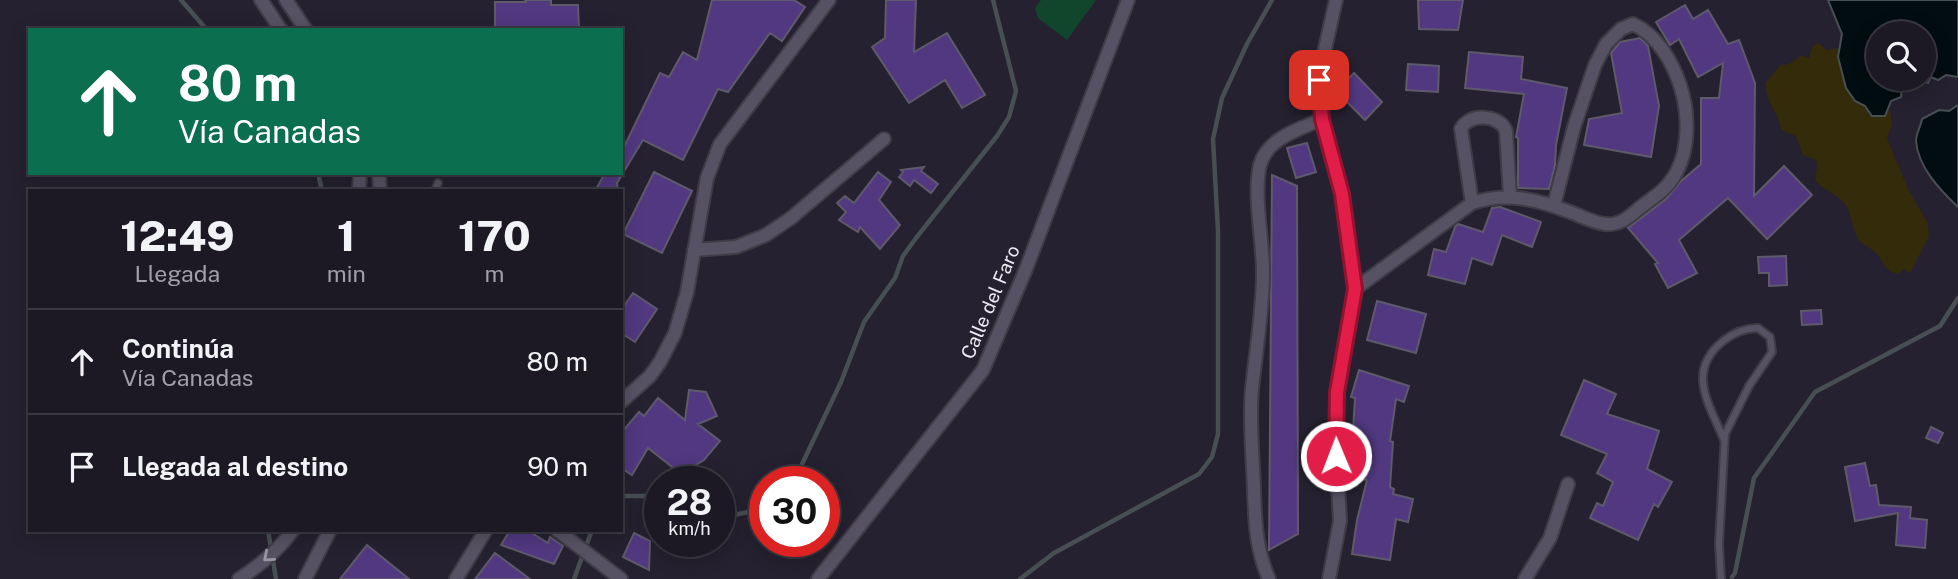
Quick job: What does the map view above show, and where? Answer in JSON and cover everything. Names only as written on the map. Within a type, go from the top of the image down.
[{"type":"street","points":[[261,0],[280,28]]},
{"type":"street","points":[[286,0],[305,28]]},
{"type":"street","points":[[623,400],[650,376],[668,348],[682,312],[710,166],[720,144],[829,0]]},
{"type":"street","name":"Calle del Faro","points":[[818,579],[983,370],[1026,269],[1128,0]]},
{"type":"street","points":[[1329,579],[1340,521],[1335,431],[1337,392],[1355,289],[1342,194],[1322,119],[1319,80],[1336,0]]},
{"type":"street","points":[[1355,289],[1472,203],[1491,197],[1510,196],[1554,205],[1603,224],[1614,224],[1624,221],[1669,184],[1680,168],[1687,128],[1684,99],[1674,68],[1647,31],[1633,24],[1621,29],[1606,44],[1595,65],[1574,127],[1554,205]]},
{"type":"street","points":[[1472,203],[1461,129],[1464,122],[1471,117],[1498,120],[1503,124],[1507,142],[1510,196]]},
{"type":"street","points":[[1269,579],[1259,557],[1256,538],[1252,429],[1252,393],[1262,290],[1258,210],[1260,165],[1267,150],[1279,139],[1322,119]]},
{"type":"street","points":[[694,250],[736,247],[766,235],[791,218],[884,139]]},
{"type":"street","points":[[1525,579],[1553,531],[1568,484]]},
{"type":"street","points":[[239,579],[270,555],[291,532]]},
{"type":"street","points":[[306,579],[329,532]]},
{"type":"street","points":[[456,579],[485,532]]},
{"type":"street","points":[[560,532],[621,579]]},
{"type":"lane","points":[[436,189],[439,183]]},
{"type":"lane","points":[[1721,579],[1719,544],[1724,440],[1727,428],[1749,386],[1772,352],[1770,337],[1758,328],[1744,330],[1726,339],[1709,356],[1703,369],[1706,398],[1724,440]]},
{"type":"green space","points":[[1041,0],[1096,0],[1067,40],[1038,18],[1035,8]]},
{"type":"sand","points":[[1818,43],[1827,50],[1838,48],[1846,88],[1855,101],[1869,110],[1888,113],[1890,108],[1892,124],[1887,138],[1909,191],[1928,223],[1929,236],[1910,273],[1904,269],[1898,274],[1888,270],[1875,252],[1860,241],[1847,207],[1815,180],[1816,160],[1803,155],[1796,136],[1781,130],[1766,90],[1766,82],[1781,65],[1789,64],[1802,55],[1809,58],[1812,47]]},
{"type":"shaded area","points":[[1828,0],[1958,0],[1958,77],[1946,75],[1936,79],[1936,21],[1866,21],[1866,91],[1902,91],[1901,97],[1891,101],[1885,116],[1872,116],[1865,106],[1855,101],[1846,88],[1838,57],[1842,34]]},
{"type":"shaded area","points":[[1958,105],[1958,207],[1925,169],[1916,141],[1922,119],[1939,110],[1949,111]]},
{"type":"building","points":[[525,0],[551,0],[551,5],[578,5],[579,28],[495,28],[495,2],[526,2]]},
{"type":"building","points":[[712,0],[794,0],[805,7],[782,41],[770,33],[728,92],[718,89],[683,160],[643,140],[623,173],[623,149],[660,73],[669,77],[683,52],[697,60]]},
{"type":"building","points":[[886,0],[916,0],[914,52],[947,33],[985,95],[962,108],[945,80],[909,103],[872,47],[885,38]]},
{"type":"building","points":[[1418,0],[1463,0],[1458,30],[1419,29]]},
{"type":"building","points":[[1685,5],[1693,19],[1708,10],[1728,44],[1739,40],[1755,83],[1754,196],[1784,166],[1812,195],[1767,239],[1728,198],[1679,240],[1697,273],[1668,288],[1655,264],[1658,263],[1628,228],[1666,199],[1680,182],[1701,164],[1701,98],[1719,98],[1723,63],[1698,77],[1679,39],[1670,45],[1656,22]]},
{"type":"building","points":[[1640,38],[1648,46],[1659,106],[1651,157],[1584,145],[1589,119],[1622,113],[1611,53],[1620,42]]},
{"type":"building","points":[[1469,52],[1523,57],[1521,79],[1567,88],[1549,189],[1518,188],[1516,137],[1524,94],[1465,88]]},
{"type":"building","points":[[1408,64],[1439,66],[1438,92],[1406,90]]},
{"type":"building","points":[[1354,73],[1382,102],[1365,120],[1336,91]]},
{"type":"building","points":[[1307,143],[1316,172],[1296,178],[1287,148]]},
{"type":"building","points":[[924,167],[921,171],[938,184],[931,193],[914,180],[910,186],[899,177],[903,172],[901,170]]},
{"type":"building","points":[[654,172],[692,191],[662,253],[623,234]]},
{"type":"building","points":[[878,172],[891,182],[879,200],[900,225],[880,249],[860,227],[858,232],[839,220],[846,212],[837,203],[845,196],[854,203]]},
{"type":"building","points":[[604,175],[622,175],[617,183],[618,189],[596,189]]},
{"type":"building","points":[[1272,175],[1297,186],[1298,534],[1269,550]]},
{"type":"building","points":[[1500,207],[1541,222],[1532,247],[1502,235],[1492,265],[1472,258],[1465,284],[1428,275],[1434,249],[1446,252],[1458,224],[1483,232],[1492,208]]},
{"type":"building","points":[[1786,256],[1787,285],[1769,286],[1769,273],[1759,273],[1758,257]]},
{"type":"building","points":[[633,293],[657,309],[635,342],[623,334],[623,307]]},
{"type":"building","points":[[1377,301],[1426,314],[1416,353],[1367,340]]},
{"type":"building","points":[[1821,310],[1822,324],[1802,325],[1801,311]]},
{"type":"building","points":[[1359,370],[1409,386],[1404,402],[1396,399],[1390,441],[1393,442],[1390,487],[1394,489],[1393,494],[1413,499],[1408,522],[1396,519],[1390,560],[1352,554],[1367,480],[1350,478],[1355,398],[1351,397]]},
{"type":"building","points":[[1584,380],[1616,394],[1607,414],[1659,431],[1647,469],[1672,482],[1658,507],[1654,504],[1638,540],[1590,518],[1597,503],[1603,506],[1613,482],[1597,473],[1607,454],[1561,435]]},
{"type":"building","points":[[689,390],[706,392],[717,416],[698,424],[720,441],[704,460],[694,466],[671,466],[648,448],[632,475],[623,469],[623,431],[639,412],[644,416],[658,398],[685,420]]},
{"type":"building","points":[[1931,427],[1943,433],[1938,443],[1926,438]]},
{"type":"building","points":[[1865,463],[1870,486],[1876,485],[1879,505],[1911,507],[1910,518],[1927,520],[1925,548],[1896,545],[1898,513],[1855,521],[1845,467]]},
{"type":"building","points":[[509,532],[530,532],[548,543],[550,537],[563,546],[554,564],[501,545]]},
{"type":"building","points":[[634,533],[644,538],[644,557],[649,557],[649,570],[623,557]]},
{"type":"building","points":[[367,545],[409,579],[340,579]]},
{"type":"building","points":[[495,553],[530,579],[475,579]]},
{"type":"waterway","points":[[181,0],[205,28]]},
{"type":"waterway","points":[[801,466],[841,382],[864,322],[895,278],[903,256],[1009,117],[1016,91],[993,0]]},
{"type":"waterway","points":[[1020,579],[1054,553],[1199,474],[1212,457],[1218,434],[1218,231],[1213,139],[1222,98],[1247,44],[1272,0]]},
{"type":"waterway","points":[[318,175],[322,189]]},
{"type":"waterway","points":[[1732,577],[1754,478],[1815,392],[1940,326],[1958,298]]},
{"type":"waterway","points":[[623,496],[644,496]]},
{"type":"waterway","points":[[735,515],[749,512]]},
{"type":"waterway","points":[[268,532],[276,579]]},
{"type":"waterway","points":[[574,579],[591,532]]},
{"type":"route","points":[[1319,80],[1322,119],[1342,194],[1355,289],[1337,392],[1336,456]]}]
